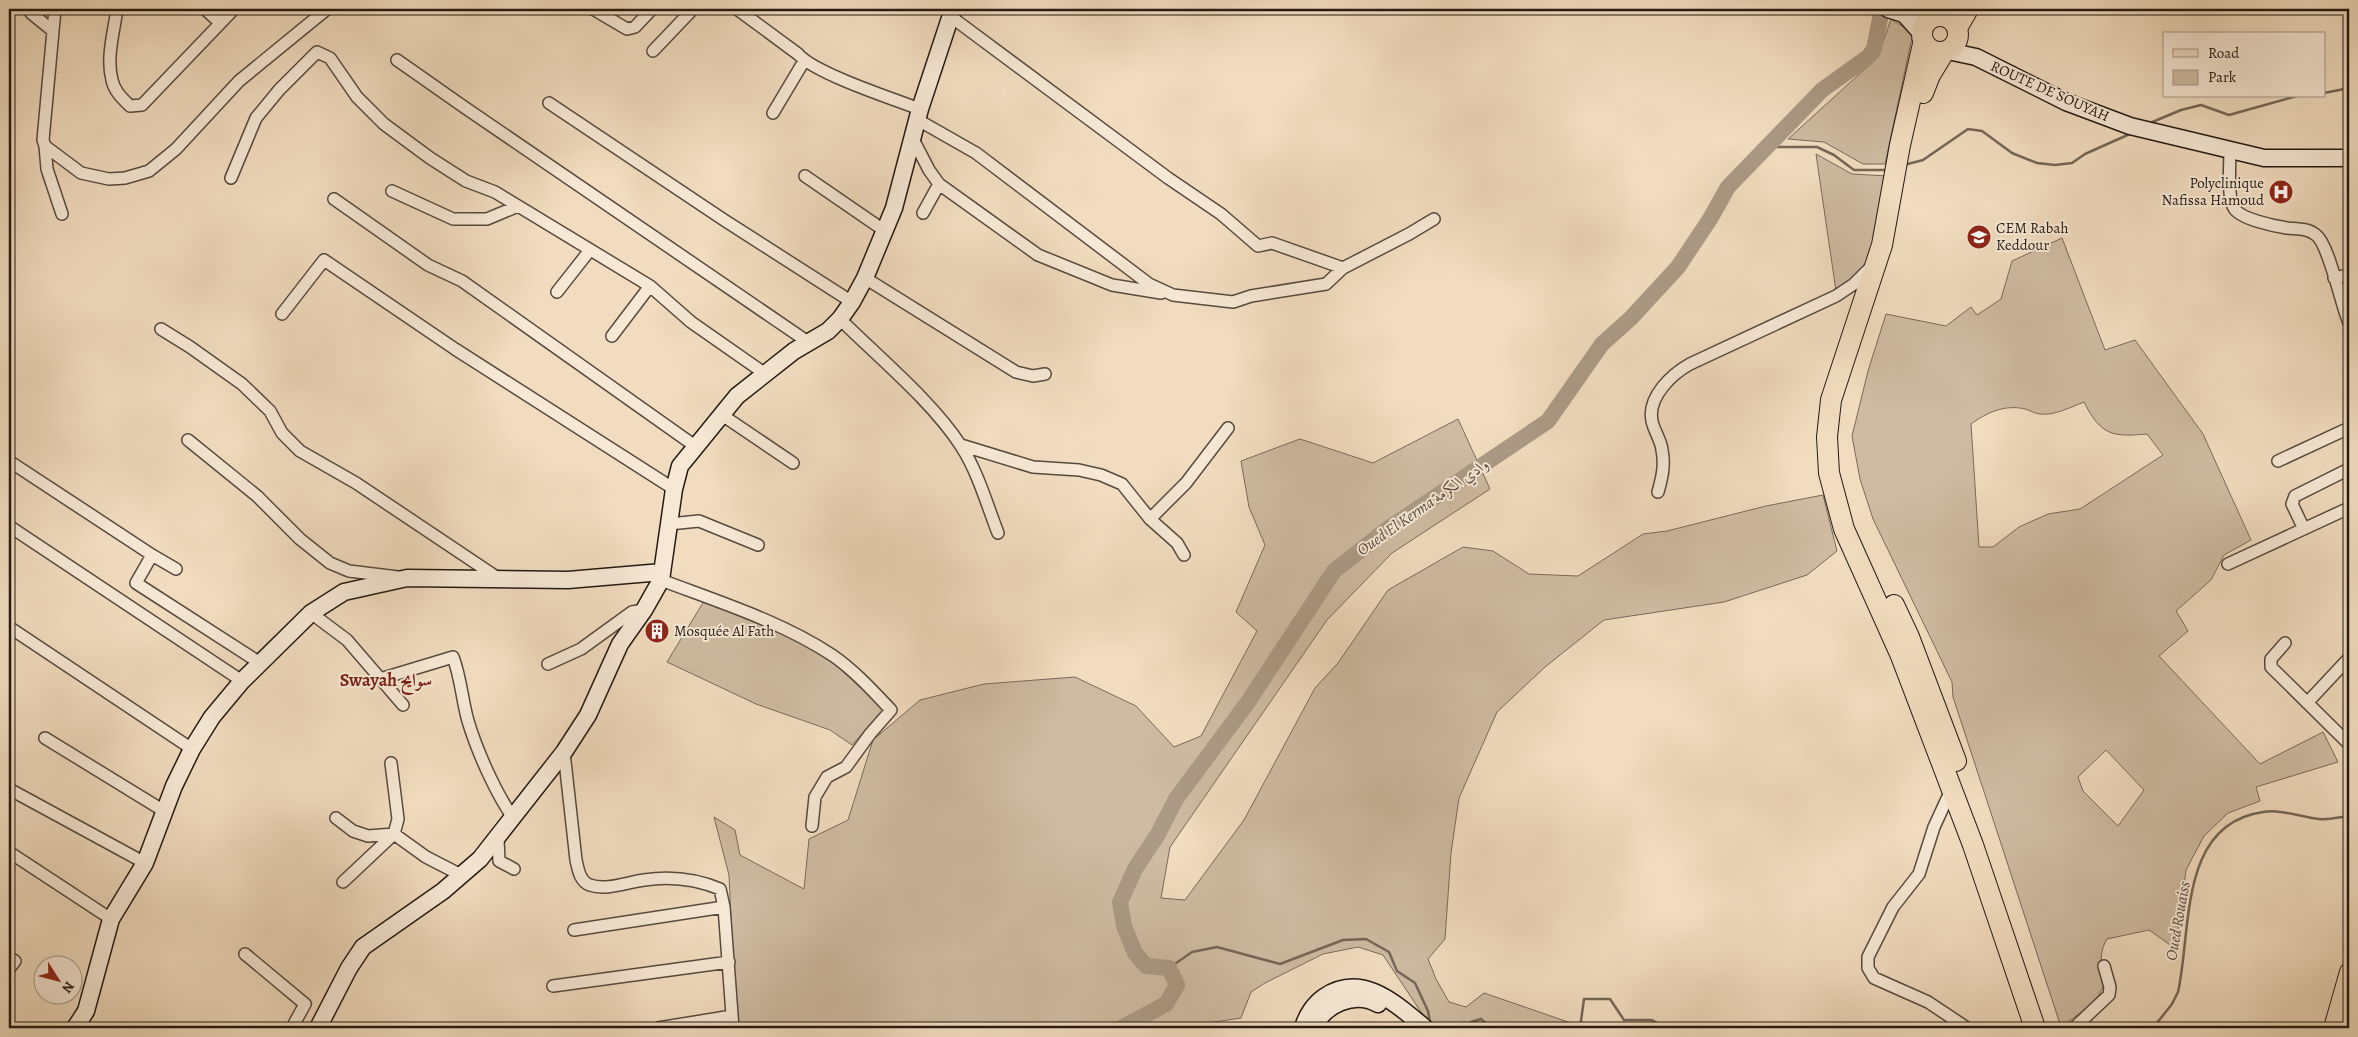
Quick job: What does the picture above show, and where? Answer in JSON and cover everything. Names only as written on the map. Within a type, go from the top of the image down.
[{"type":"highway","points":[[1968,9],[1949,21],[1925,23],[1900,182],[1895,243],[1844,401],[1840,454],[1844,489],[1855,522],[1909,637],[1944,728],[2047,1028]]},
{"type":"highway","points":[[1905,146],[1927,83],[1946,52],[1956,43],[1949,21]]},
{"type":"highway","points":[[1922,38],[1930,50],[1946,52]]},
{"type":"highway","points":[[1900,182],[1877,261],[1831,400],[1827,436],[1829,473],[1844,528],[1892,632],[1952,788],[2035,1028]]},
{"type":"main road","points":[[2333,1028],[2349,972]]},
{"type":"street","points":[[30,9],[31,13],[53,31]]},
{"type":"street","points":[[56,9],[43,140],[47,170],[62,214]]},
{"type":"street","points":[[117,9],[110,61],[112,81],[117,93],[130,106],[142,104],[219,22],[234,9]]},
{"type":"street","points":[[205,9],[219,22]]},
{"type":"street","points":[[45,146],[81,173],[109,178],[125,178],[149,171],[176,149],[240,81],[327,9]]},
{"type":"street","points":[[593,9],[627,29],[636,26],[652,9]]},
{"type":"street","points":[[653,51],[692,9]]},
{"type":"street","points":[[737,9],[798,54],[804,61],[919,114],[976,153],[1149,284],[1172,295]]},
{"type":"street","points":[[1888,9],[1904,14],[1949,21]]},
{"type":"street","points":[[318,1028],[349,968],[363,947],[461,876],[480,859],[514,819],[564,752],[588,715],[620,644],[644,610],[661,576],[674,489],[680,466],[737,396],[764,373],[808,342],[828,331],[840,319],[852,302],[866,278],[894,208],[919,114],[952,12],[1168,178],[1221,214],[1258,246],[1272,243],[1343,268]]},
{"type":"street","points":[[1904,14],[1922,38]]},
{"type":"street","name":"ROUTE DE SOUYAH","points":[[1949,21],[1976,57]]},
{"type":"street","points":[[231,178],[256,118],[279,90],[317,52],[330,58],[357,97],[384,124],[430,158],[466,181],[495,192],[650,286],[692,322],[764,373]]},
{"type":"street","name":"ROUTE DE SOUYAH","points":[[1946,52],[1976,57],[2066,102],[2130,126],[2230,151],[2277,159],[2349,158]]},
{"type":"street","points":[[397,60],[464,108],[808,342]]},
{"type":"street","points":[[773,113],[804,61]]},
{"type":"street","points":[[549,103],[724,220],[852,302]]},
{"type":"street","points":[[913,139],[929,170],[939,184],[1038,255],[1112,285],[1172,295],[1233,302],[1251,296],[1326,284],[1343,268],[1409,234],[1434,218]]},
{"type":"street","points":[[2230,151],[2231,195],[2234,208],[2243,215],[2256,220],[2307,230],[2316,235],[2326,249],[2349,324]]},
{"type":"street","points":[[805,176],[885,231]]},
{"type":"street","points":[[923,213],[939,184]]},
{"type":"street","points":[[392,191],[453,219],[487,219],[518,206]]},
{"type":"street","points":[[334,199],[428,265],[462,281],[695,446]]},
{"type":"street","points":[[557,292],[590,250]]},
{"type":"street","points":[[282,314],[324,260],[455,349],[674,489]]},
{"type":"street","points":[[1658,492],[1663,458],[1660,441],[1652,422],[1652,412],[1656,400],[1668,381],[1690,364],[1844,292],[1877,261]]},
{"type":"street","points":[[2334,278],[2349,275]]},
{"type":"street","points":[[866,278],[1016,372],[1033,376],[1045,374]]},
{"type":"street","points":[[612,336],[650,286]]},
{"type":"street","points":[[840,319],[934,410],[961,445],[970,461],[998,534]]},
{"type":"street","points":[[160,329],[190,346],[242,384],[270,411],[282,433],[300,451],[356,483],[500,580]]},
{"type":"street","points":[[722,415],[793,463]]},
{"type":"street","points":[[1150,519],[1186,482],[1228,428]]},
{"type":"street","points":[[2278,461],[2349,428]]},
{"type":"street","points":[[188,440],[257,496],[300,539],[330,563],[349,571],[407,578],[500,580],[568,580],[661,576],[737,608],[811,643],[833,656],[858,676],[891,710],[870,734],[846,767],[827,777],[815,797],[812,826]]},
{"type":"street","points":[[961,445],[1033,467],[1079,470],[1101,475],[1122,484],[1150,519],[1177,543],[1184,555]]},
{"type":"street","points":[[9,461],[152,556],[176,569]]},
{"type":"street","points":[[2304,529],[2292,504],[2295,496],[2349,469]]},
{"type":"street","points":[[2228,564],[2349,508]]},
{"type":"street","points":[[669,524],[699,521],[758,545]]},
{"type":"street","points":[[9,526],[242,681]]},
{"type":"street","points":[[152,556],[136,583],[260,663]]},
{"type":"street","points":[[75,1028],[86,1011],[111,919],[145,863],[164,811],[192,749],[212,718],[242,681],[311,613],[344,592],[407,578]]},
{"type":"street","points":[[548,664],[581,649],[632,612],[644,610]]},
{"type":"street","points":[[311,613],[347,640],[403,705]]},
{"type":"street","points":[[12,629],[192,749]]},
{"type":"street","points":[[2286,643],[2271,659],[2271,667],[2349,744]]},
{"type":"street","points":[[380,679],[453,657],[458,670],[468,721],[500,800],[514,819]]},
{"type":"street","points":[[2307,703],[2349,658]]},
{"type":"street","points":[[45,738],[164,811]]},
{"type":"street","points":[[564,752],[576,860],[580,876],[588,885],[603,887],[670,877],[704,883],[720,889],[724,907],[733,1028]]},
{"type":"street","points":[[344,882],[394,834],[398,819],[391,763]]},
{"type":"street","points":[[1952,788],[1934,827],[1919,874],[1893,907],[1867,962],[1870,974],[1874,978],[1928,1002],[1967,1028]]},
{"type":"street","points":[[9,789],[145,863]]},
{"type":"street","points":[[336,818],[353,831],[368,836],[394,834],[426,857],[461,876]]},
{"type":"street","points":[[498,839],[499,861],[514,869]]},
{"type":"street","points":[[9,852],[111,919]]},
{"type":"street","points":[[574,930],[724,907]]},
{"type":"street","points":[[244,954],[305,1004],[294,1024],[300,1028]]},
{"type":"street","points":[[9,957],[15,961],[9,969]]},
{"type":"street","points":[[553,986],[729,962]]},
{"type":"street","points":[[2074,1028],[2109,995],[2110,987],[2104,966]]},
{"type":"street","points":[[1303,1028],[1310,1012],[1319,1001],[1330,993],[1344,988],[1358,987],[1374,991],[1389,998],[1425,1028]]},
{"type":"street","points":[[1314,1028],[1327,1009],[1342,1001],[1357,998],[1373,1001],[1387,1009],[1410,1028]]},
{"type":"street","points":[[658,1028],[732,1016]]},
{"type":"green space","points":[[1891,19],[1913,33],[1885,164],[1863,164],[1824,142],[1788,139],[1878,57]]},
{"type":"green space","points":[[1816,154],[1852,174],[1888,176],[1870,261],[1854,278],[1836,291]]},
{"type":"green space","points":[[2062,238],[2105,350],[2135,340],[2203,434],[2251,540],[2224,555],[2211,580],[2176,611],[2188,631],[2159,656],[2260,764],[2323,732],[2338,762],[2256,787],[2260,801],[2228,813],[2204,836],[2186,870],[2176,949],[2149,930],[2107,939],[2103,947],[2101,960],[2103,983],[2099,995],[2090,1005],[2061,1027],[1953,697],[1952,682],[1873,519],[1860,479],[1852,436],[1868,371],[1886,314],[1946,326],[1971,307],[1977,315],[2001,299],[2012,261]],"holes":[[[2084,402],[2096,422],[2102,428],[2117,434],[2147,434],[2163,455],[2080,509],[2048,514],[2019,527],[1993,547],[1979,547],[1971,424],[1996,410],[2018,408],[2038,414],[2051,414]],[[2106,750],[2144,790],[2118,826],[2083,791],[2078,777]]]},
{"type":"green space","points":[[1458,419],[1490,489],[1392,553],[1327,620],[1170,847],[1161,898],[1185,900],[1244,820],[1315,688],[1338,663],[1388,590],[1463,547],[1493,551],[1529,574],[1578,576],[1643,534],[1667,531],[1766,506],[1823,495],[1837,551],[1807,575],[1724,602],[1604,620],[1545,667],[1497,712],[1459,798],[1451,853],[1445,939],[1428,959],[1436,979],[1449,1002],[1466,1007],[1484,993],[1571,1023],[1570,1028],[1507,1028],[1499,1024],[1462,1022],[1453,1028],[1439,1028],[1421,1012],[1383,955],[1358,947],[1323,954],[1265,983],[1251,992],[1241,1018],[1201,1024],[1195,1028],[736,1028],[729,875],[714,817],[735,830],[740,855],[804,889],[809,839],[848,820],[873,740],[920,700],[984,684],[1075,677],[1136,706],[1174,747],[1201,736],[1257,631],[1236,612],[1265,545],[1249,507],[1241,461],[1300,439],[1373,463]]},
{"type":"green space","points":[[704,601],[794,639],[829,659],[884,709],[852,745],[830,730],[756,704],[667,662]]},
{"type":"waterway","name":"Oued El Kerma وادي الكرمة","points":[[1121,1028],[1166,1004],[1177,985],[1169,968],[1146,966],[1135,953],[1124,926],[1120,902],[1135,869],[1158,834],[1176,799],[1248,702],[1334,571],[1386,530],[1548,421],[1602,344],[1631,318],[1678,267],[1710,219],[1728,187],[1822,90],[1868,57],[1874,49],[1882,9]]},
{"type":"waterway","points":[[2326,93],[2349,88]]},
{"type":"waterway","points":[[2150,123],[2181,110],[2201,105],[2229,115],[2290,98]]},
{"type":"waterway","points":[[1904,165],[1923,160],[1968,129],[1982,131],[2012,153],[2037,163],[2055,165],[2072,163],[2085,154],[2132,133]]},
{"type":"waterway","points":[[1766,147],[1817,147],[1834,155],[1854,170],[1887,170]]},
{"type":"waterway","name":"Oued Rouaiss","points":[[2153,1028],[2172,1004],[2178,992],[2194,883],[2202,858],[2216,836],[2236,821],[2263,812],[2284,812],[2323,819],[2349,816]]},
{"type":"waterway","name":"Oued Rouaiss","points":[[1169,968],[1192,952],[1217,947],[1280,964],[1343,940],[1366,939],[1389,952],[1397,971],[1415,983],[1428,1011],[1430,1022],[1437,1028]]},
{"type":"waterway","name":"Oued Rouaiss","points":[[1580,1028],[1584,999],[1610,999],[1624,1020],[1652,1020],[1666,1028]]},
{"type":"waterway","name":"Oued Rouaiss","points":[[1464,1028],[1471,1022],[1481,1019],[1491,1028]]},
{"type":"place","name":"Polyclinique Nafissa Hamoud","points":[[2281,192]]},
{"type":"place","name":"CEM Rabah Keddour","points":[[1979,237]]},
{"type":"place","name":"Mosquée Al Fath","points":[[657,631]]},
{"type":"district","name":"Swayah سوايح","points":[[386,680]]}]
